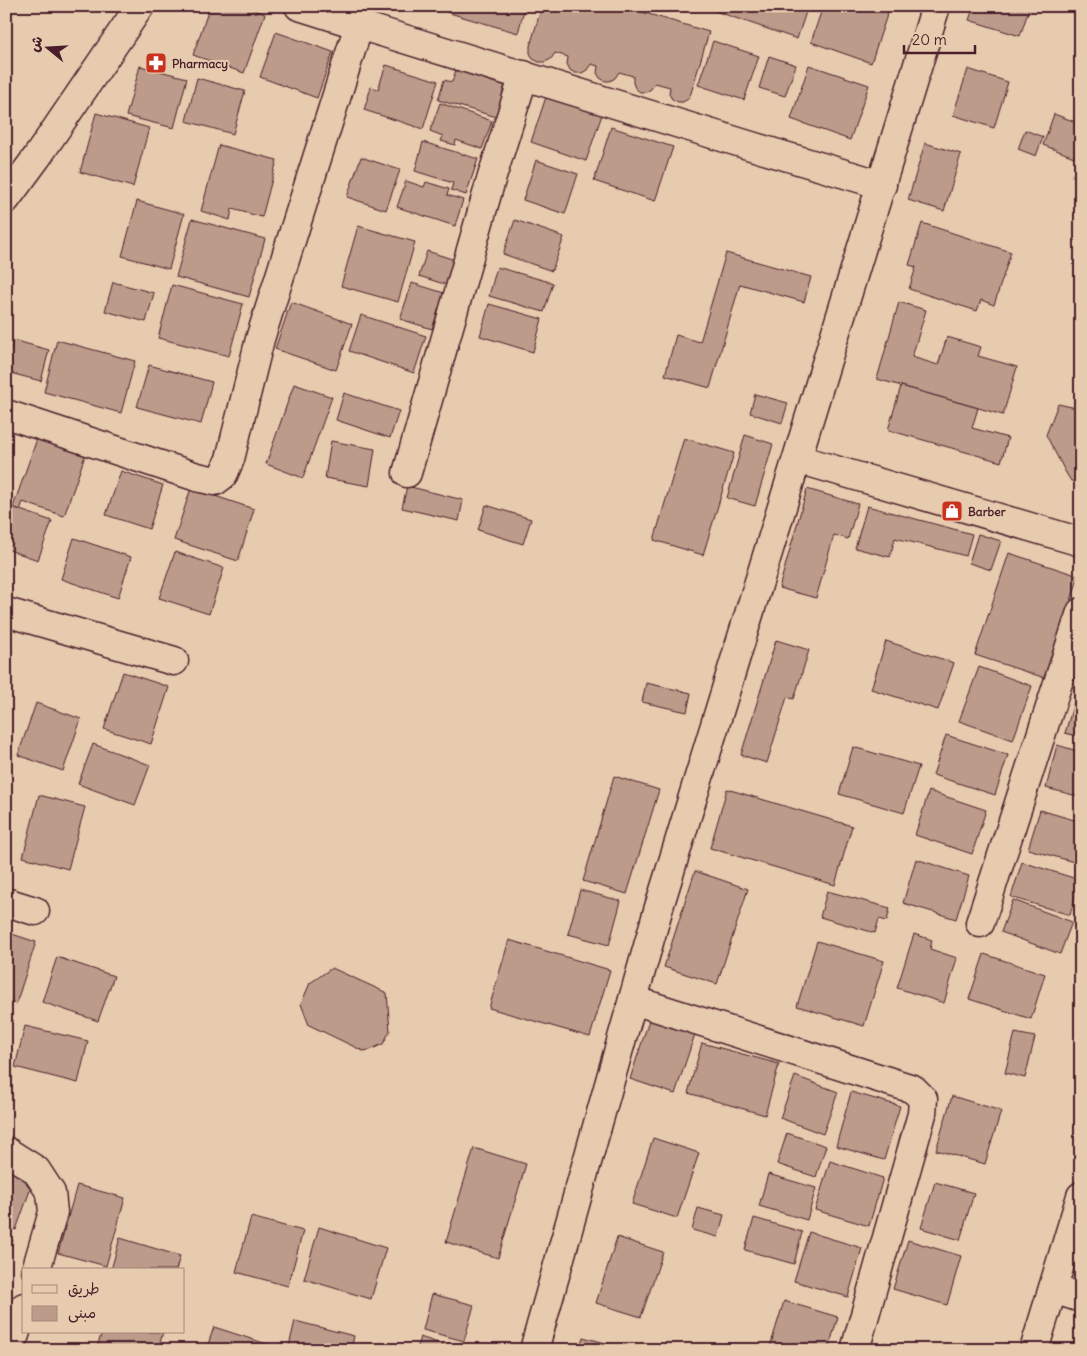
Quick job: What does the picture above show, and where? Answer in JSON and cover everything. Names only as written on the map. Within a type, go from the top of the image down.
[{"type":"street","points":[[6,199],[38,157],[140,6]]},
{"type":"street","points":[[300,6],[882,185]]},
{"type":"street","points":[[534,1350],[659,907],[936,6]]},
{"type":"street","points":[[6,414],[197,477],[214,481],[223,475],[230,459],[260,339],[360,25]]},
{"type":"street","points":[[407,472],[488,190],[524,75]]},
{"type":"street","points":[[798,458],[1081,542]]},
{"type":"street","points":[[6,612],[174,661]]},
{"type":"street","points":[[980,923],[1081,612]]},
{"type":"street","points":[[6,902],[35,911]]},
{"type":"street","points":[[633,1000],[913,1089],[923,1099],[922,1114],[855,1350]]},
{"type":"street","points":[[6,1151],[36,1170],[51,1193],[53,1212],[37,1268]]},
{"type":"street","points":[[1034,1350],[1081,1196]]},
{"type":"street","points":[[1053,1289],[1081,1298]]},
{"type":"street","points":[[10,1350],[22,1313]]},
{"type":"building","points":[[210,6],[243,6],[265,14],[244,73],[193,55]]},
{"type":"building","points":[[448,6],[525,6],[518,33],[446,12]]},
{"type":"building","points":[[542,6],[622,6],[709,32],[688,99],[678,102],[672,99],[669,94],[670,87],[655,83],[646,92],[640,92],[635,88],[633,76],[619,72],[615,78],[605,81],[597,73],[598,66],[591,64],[582,73],[575,73],[570,70],[567,64],[568,57],[555,53],[551,59],[545,62],[533,59],[530,53],[530,46]]},
{"type":"building","points":[[674,6],[692,6],[691,11]]},
{"type":"building","points":[[717,6],[808,6],[797,39],[715,11]]},
{"type":"building","points":[[823,6],[890,6],[871,63],[811,42]]},
{"type":"building","points":[[974,6],[1030,6],[1020,36],[969,20]]},
{"type":"building","points":[[276,32],[333,52],[317,98],[260,77]]},
{"type":"building","points":[[713,41],[759,56],[744,100],[698,85]]},
{"type":"building","points":[[769,56],[796,65],[785,96],[759,88]]},
{"type":"building","points":[[386,65],[438,81],[423,129],[364,110],[371,87],[378,89]]},
{"type":"building","points":[[809,65],[869,85],[850,140],[791,119]]},
{"type":"building","points":[[140,66],[187,78],[174,128],[126,116]]},
{"type":"building","points":[[968,69],[1008,82],[994,128],[953,115]]},
{"type":"building","points":[[456,70],[505,85],[502,95],[507,96],[500,118],[438,100],[444,80],[452,82]]},
{"type":"building","points":[[197,78],[245,91],[233,134],[186,121]]},
{"type":"building","points":[[548,91],[604,109],[586,161],[531,142]]},
{"type":"building","points":[[440,103],[492,121],[482,149],[456,140],[455,145],[441,141],[443,136],[430,131]]},
{"type":"building","points":[[96,113],[149,128],[133,187],[80,172]]},
{"type":"building","points":[[1054,114],[1081,124],[1081,139],[1074,157],[1043,145]]},
{"type":"building","points":[[611,127],[673,147],[655,201],[594,181]]},
{"type":"building","points":[[1025,130],[1043,137],[1036,156],[1018,149]]},
{"type":"building","points":[[423,142],[478,159],[466,195],[451,190],[453,183],[415,171]]},
{"type":"building","points":[[925,143],[961,154],[944,211],[908,200]]},
{"type":"building","points":[[219,145],[277,160],[262,217],[232,209],[230,220],[201,211]]},
{"type":"building","points":[[361,157],[400,170],[386,210],[347,197]]},
{"type":"building","points":[[536,160],[578,174],[565,214],[523,200]]},
{"type":"building","points":[[1081,160],[1081,180],[1072,176]]},
{"type":"building","points":[[406,181],[424,187],[426,182],[449,189],[447,195],[463,200],[455,226],[397,207]]},
{"type":"building","points":[[137,201],[184,214],[169,269],[122,256]]},
{"type":"building","points":[[192,219],[265,239],[249,297],[176,277]]},
{"type":"building","points":[[515,220],[564,237],[552,271],[503,254]]},
{"type":"building","points":[[922,223],[1011,252],[994,305],[981,300],[977,311],[909,289],[916,267],[909,265]]},
{"type":"building","points":[[358,226],[415,242],[398,302],[341,286]]},
{"type":"building","points":[[427,251],[455,260],[447,285],[419,276]]},
{"type":"building","points":[[726,253],[811,277],[804,302],[740,284],[710,388],[665,375],[676,335],[700,342]]},
{"type":"building","points":[[497,267],[553,283],[544,312],[489,296]]},
{"type":"building","points":[[113,282],[154,293],[146,322],[105,311]]},
{"type":"building","points":[[412,283],[444,293],[432,329],[400,319]]},
{"type":"building","points":[[172,285],[243,304],[229,356],[158,338]]},
{"type":"building","points":[[291,302],[352,324],[336,370],[275,349]]},
{"type":"building","points":[[899,302],[926,310],[912,357],[938,365],[947,337],[981,347],[978,356],[1017,367],[1003,415],[877,379]]},
{"type":"building","points":[[489,304],[542,319],[533,352],[480,336]]},
{"type":"building","points":[[361,315],[426,336],[414,373],[349,351]]},
{"type":"building","points":[[13,340],[49,350],[41,381],[6,372],[6,364]]},
{"type":"building","points":[[57,340],[135,361],[121,413],[44,392]]},
{"type":"building","points":[[149,365],[212,382],[201,424],[137,407]]},
{"type":"building","points":[[294,384],[332,397],[303,478],[266,464]]},
{"type":"building","points":[[901,386],[978,408],[972,428],[1008,438],[1001,462],[888,430]]},
{"type":"building","points":[[344,393],[399,411],[390,438],[336,420]]},
{"type":"building","points":[[755,394],[788,403],[782,423],[750,413]]},
{"type":"building","points":[[1058,404],[1081,409],[1081,428],[1077,447],[1081,448],[1081,483],[1071,481],[1046,435]]},
{"type":"building","points":[[39,433],[87,450],[64,516],[23,502],[20,510],[13,507]]},
{"type":"building","points":[[745,435],[773,444],[755,506],[727,498]]},
{"type":"building","points":[[684,438],[734,453],[703,555],[654,540]]},
{"type":"building","points":[[331,441],[375,449],[369,486],[325,478]]},
{"type":"building","points":[[121,471],[163,485],[149,529],[106,515]]},
{"type":"building","points":[[407,486],[463,500],[459,521],[402,508]]},
{"type":"building","points":[[191,488],[254,509],[238,561],[174,540]]},
{"type":"building","points":[[807,489],[858,504],[848,539],[834,535],[816,598],[779,588]]},
{"type":"building","points":[[6,505],[52,521],[38,560],[6,549]]},
{"type":"building","points":[[486,505],[531,519],[523,544],[478,530]]},
{"type":"building","points":[[867,506],[972,534],[966,556],[895,538],[890,557],[855,548]]},
{"type":"building","points":[[978,534],[1001,541],[991,570],[969,563]]},
{"type":"building","points":[[74,538],[131,557],[118,598],[61,579]]},
{"type":"building","points":[[175,552],[224,568],[209,614],[159,598]]},
{"type":"building","points":[[1009,553],[1079,576],[1045,678],[975,655]]},
{"type":"building","points":[[776,640],[809,650],[794,699],[787,697],[767,763],[741,755]]},
{"type":"building","points":[[886,641],[954,663],[938,710],[871,689]]},
{"type":"building","points":[[979,667],[1032,686],[1013,740],[959,721]]},
{"type":"building","points":[[123,672],[169,687],[151,744],[104,729]]},
{"type":"building","points":[[646,683],[691,693],[687,712],[642,702]]},
{"type":"building","points":[[1075,699],[1081,701],[1081,737],[1065,733]]},
{"type":"building","points":[[36,703],[81,719],[63,771],[18,755]]},
{"type":"building","points":[[946,735],[1008,755],[995,795],[933,775]]},
{"type":"building","points":[[93,744],[150,765],[135,805],[78,784]]},
{"type":"building","points":[[1057,745],[1081,752],[1081,797],[1046,788]]},
{"type":"building","points":[[853,747],[919,766],[904,813],[839,794]]},
{"type":"building","points":[[614,776],[659,790],[627,894],[583,881]]},
{"type":"building","points":[[727,789],[852,826],[835,885],[710,848]]},
{"type":"building","points":[[929,791],[986,810],[972,854],[915,835]]},
{"type":"building","points":[[39,795],[85,807],[68,869],[23,857]]},
{"type":"building","points":[[1040,810],[1081,822],[1081,864],[1028,849]]},
{"type":"building","points":[[916,859],[969,876],[956,919],[903,903]]},
{"type":"building","points":[[1022,862],[1080,880],[1070,915],[1011,897]]},
{"type":"building","points":[[695,871],[748,889],[717,984],[664,967]]},
{"type":"building","points":[[580,890],[621,901],[609,945],[568,934]]},
{"type":"building","points":[[827,891],[890,908],[887,921],[879,919],[875,933],[820,917]]},
{"type":"building","points":[[1013,900],[1072,922],[1060,954],[1001,932]]},
{"type":"building","points":[[6,932],[36,942],[16,1004],[6,1001]]},
{"type":"building","points":[[914,934],[932,940],[930,949],[957,958],[944,1003],[897,988]]},
{"type":"building","points":[[509,940],[610,970],[590,1037],[489,1008]]},
{"type":"building","points":[[817,941],[884,961],[864,1026],[797,1006]]},
{"type":"building","points":[[984,954],[1045,974],[1031,1019],[969,999]]},
{"type":"building","points":[[57,957],[114,976],[98,1021],[42,1002]]},
{"type":"building","points":[[332,968],[387,993],[390,1031],[383,1044],[363,1051],[309,1025],[301,1004],[310,983]]},
{"type":"building","points":[[651,1014],[697,1028],[675,1094],[630,1079]]},
{"type":"building","points":[[25,1026],[88,1041],[78,1083],[15,1067]]},
{"type":"building","points":[[1015,1033],[1035,1037],[1025,1078],[1005,1073]]},
{"type":"building","points":[[702,1043],[779,1064],[765,1115],[688,1093]]},
{"type":"building","points":[[795,1076],[838,1092],[823,1134],[780,1118]]},
{"type":"building","points":[[851,1092],[900,1106],[884,1160],[836,1146]]},
{"type":"building","points":[[952,1096],[1001,1111],[985,1164],[936,1150]]},
{"type":"building","points":[[787,1133],[826,1146],[816,1177],[777,1164]]},
{"type":"building","points":[[653,1138],[699,1153],[677,1218],[632,1204]]},
{"type":"building","points":[[474,1148],[526,1164],[498,1258],[446,1242]]},
{"type":"building","points":[[830,1161],[883,1178],[869,1226],[815,1210]]},
{"type":"building","points":[[6,1165],[35,1176],[16,1230],[6,1227]]},
{"type":"building","points":[[768,1174],[816,1188],[807,1220],[759,1206]]},
{"type":"building","points":[[935,1182],[974,1193],[960,1240],[921,1228]]},
{"type":"building","points":[[77,1185],[125,1198],[106,1266],[58,1253]]},
{"type":"building","points":[[698,1208],[724,1215],[718,1237],[692,1230]]},
{"type":"building","points":[[251,1217],[303,1231],[288,1286],[236,1272]]},
{"type":"building","points":[[754,1218],[802,1232],[794,1264],[745,1250]]},
{"type":"building","points":[[319,1227],[386,1248],[371,1299],[304,1279]]},
{"type":"building","points":[[809,1232],[862,1248],[848,1297],[794,1281]]},
{"type":"building","points":[[6,1237],[13,1240],[6,1261]]},
{"type":"building","points":[[617,1237],[663,1252],[641,1317],[596,1303]]},
{"type":"building","points":[[120,1238],[180,1256],[177,1268],[112,1268]]},
{"type":"building","points":[[908,1240],[961,1256],[947,1305],[893,1289]]},
{"type":"building","points":[[432,1294],[474,1305],[464,1341],[423,1330]]},
{"type":"building","points":[[784,1301],[838,1317],[828,1350],[769,1350]]},
{"type":"building","points":[[295,1321],[354,1336],[351,1350],[288,1350]]},
{"type":"building","points":[[214,1327],[276,1347],[275,1350],[206,1350]]},
{"type":"building","points":[[101,1334],[162,1334],[158,1350],[96,1350]]},
{"type":"building","points":[[420,1337],[459,1350],[416,1350]]},
{"type":"building","points":[[583,1337],[624,1348],[624,1350],[579,1350]]},
{"type":"building","points":[[884,1342],[909,1350],[882,1350]]},
{"type":"place","name":"Pharmacy","points":[[156,63]]},
{"type":"place","name":"Barber","points":[[952,511]]}]
